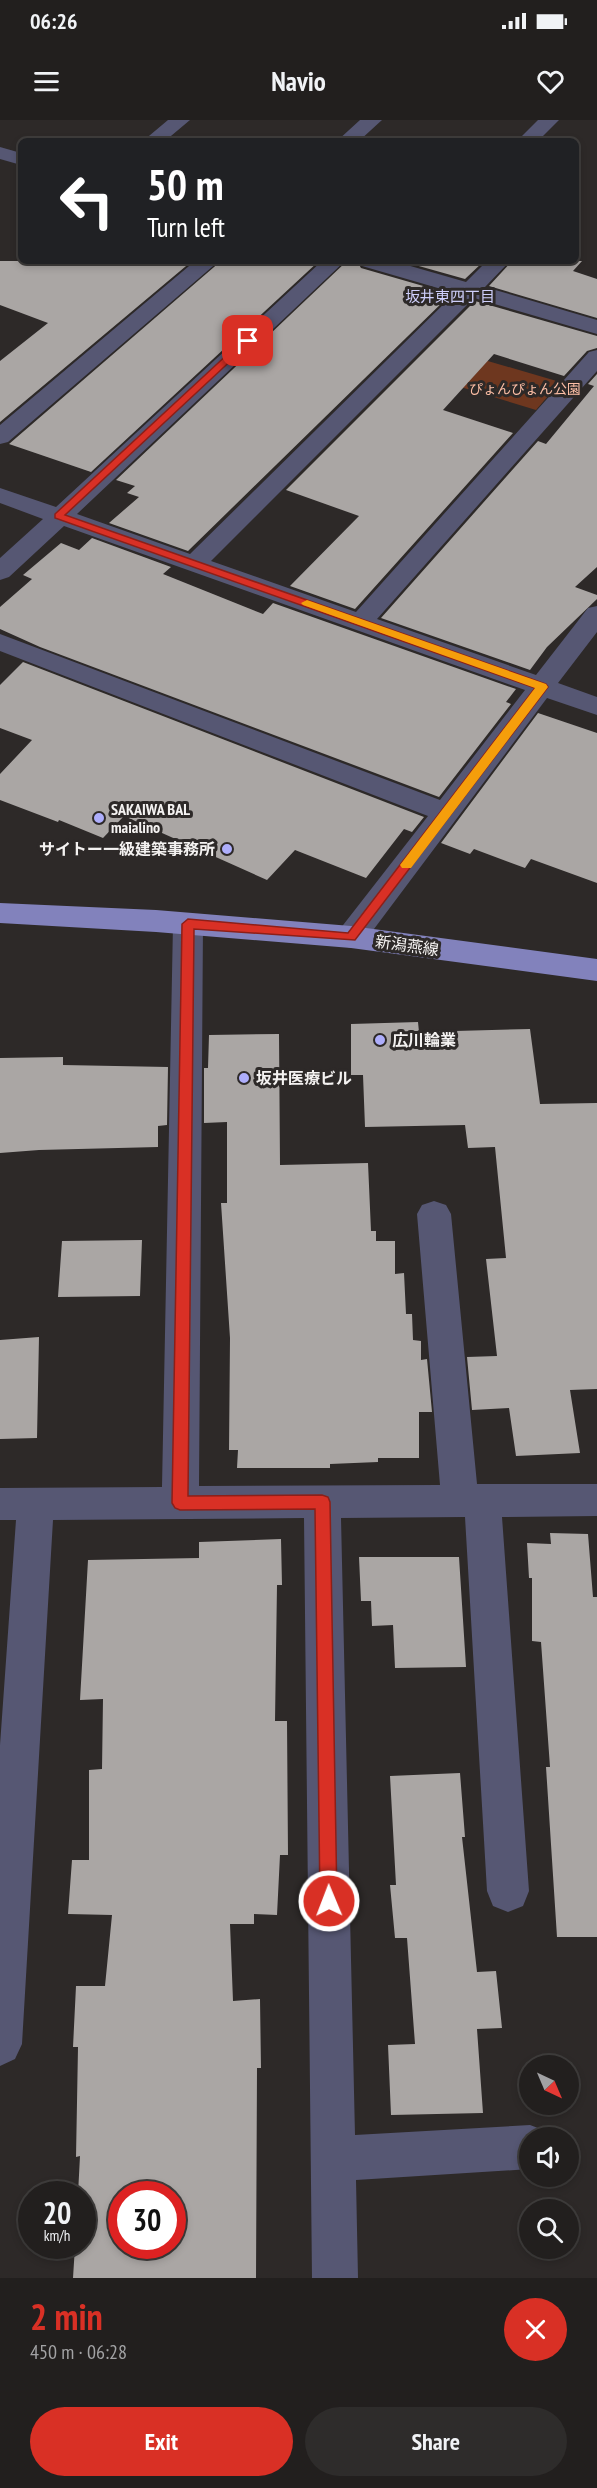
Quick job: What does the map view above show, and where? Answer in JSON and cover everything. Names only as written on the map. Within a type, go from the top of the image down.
[{"type":"main road","name":"新潟燕線","points":[[0,913],[188,924],[351,937],[597,970]]},
{"type":"street","points":[[157,138],[180,120]]},
{"type":"street","points":[[351,138],[372,120]]},
{"type":"street","points":[[530,138],[549,120]]},
{"type":"street","points":[[0,153],[18,158]]},
{"type":"street","points":[[0,437],[204,264]]},
{"type":"street","points":[[0,572],[331,264]]},
{"type":"street","points":[[387,264],[597,327]]},
{"type":"street","points":[[194,564],[496,264]]},
{"type":"street","points":[[361,622],[597,357]]},
{"type":"street","points":[[0,495],[597,706]]},
{"type":"street","points":[[351,937],[597,614]]},
{"type":"street","points":[[0,642],[446,813]]},
{"type":"street","points":[[180,1503],[188,924]]},
{"type":"street","points":[[434,1214],[471,1501],[508,1891]]},
{"type":"street","points":[[0,2044],[18,1504],[597,1500]]},
{"type":"street","points":[[322,1502],[335,2278]]},
{"type":"street","points":[[333,2159],[519,2148]]},
{"type":"green space","name":"ぴょんぴょん公園","points":[[433,345],[560,382],[536,410],[408,371]]},
{"type":"building","points":[[0,261],[18,261],[18,264],[188,264],[0,422],[0,361],[48,323],[0,305]]},
{"type":"building","points":[[579,261],[582,261],[573,271],[597,279],[597,318],[489,286],[509,264],[579,264]]},
{"type":"building","points":[[218,264],[316,264],[91,472],[9,444]]},
{"type":"building","points":[[344,264],[359,264],[361,268],[451,294],[188,551],[109,523],[139,497],[127,493],[135,486],[116,480]]},
{"type":"building","points":[[412,264],[481,264],[465,279]]},
{"type":"building","points":[[475,301],[597,336],[597,348],[587,351],[564,376],[494,354],[443,410],[513,433],[355,609],[290,586],[359,516],[286,490]]},
{"type":"building","points":[[597,374],[597,567],[575,587],[597,595],[597,599],[547,647],[530,670],[381,618],[538,441],[546,444],[594,386],[588,384]]},
{"type":"building","points":[[92,538],[171,567],[163,574],[263,614],[273,603],[516,689],[506,702],[511,704],[439,797],[40,647],[0,629],[0,607],[32,579],[23,575],[61,543],[79,550]]},
{"type":"building","points":[[23,662],[424,817],[412,832],[404,829],[366,878],[295,850],[267,880],[124,816],[103,838],[0,800],[0,774],[32,740],[0,728],[0,685]]},
{"type":"building","points":[[538,713],[597,733],[597,883],[531,859],[525,868],[474,849],[470,854],[441,843]]},
{"type":"building","points":[[418,1022],[419,1032],[530,1029],[540,1104],[597,1103],[597,1389],[570,1390],[580,1453],[516,1456],[509,1408],[472,1410],[467,1357],[497,1356],[486,1259],[506,1258],[495,1147],[468,1148],[465,1125],[365,1127],[363,1075],[351,1075],[351,1024]]},
{"type":"building","points":[[279,1034],[280,1165],[368,1163],[371,1231],[376,1231],[376,1241],[395,1241],[395,1274],[404,1273],[406,1314],[412,1314],[413,1340],[421,1341],[421,1360],[427,1359],[432,1412],[419,1412],[419,1458],[378,1458],[378,1462],[330,1464],[330,1468],[237,1468],[238,1450],[229,1450],[230,1338],[221,1203],[227,1203],[227,1122],[204,1123],[204,1068],[208,1068],[209,1035]]},
{"type":"building","points":[[63,1057],[63,1065],[168,1067],[167,1125],[158,1126],[158,1147],[0,1153],[0,1058]]},
{"type":"building","points":[[142,1240],[140,1296],[58,1297],[62,1241]]},
{"type":"building","points":[[39,1337],[37,1438],[0,1439],[0,1340]]},
{"type":"building","points":[[550,1533],[588,1534],[593,1597],[597,1597],[597,1937],[557,1937],[546,1767],[550,1767],[541,1642],[532,1641],[532,1578],[529,1578],[527,1543],[551,1544]]},
{"type":"building","points":[[281,1539],[282,1585],[277,1585],[275,1721],[287,1721],[288,1855],[280,1855],[277,1915],[254,1914],[254,1924],[230,1924],[233,2001],[260,1999],[261,2068],[257,2068],[256,2278],[73,2278],[74,2259],[96,2259],[96,2181],[79,2181],[80,2156],[76,2157],[78,2047],[73,2047],[76,1986],[105,1986],[112,1915],[68,1914],[72,1860],[89,1860],[89,1770],[102,1769],[103,1699],[80,1700],[88,1560],[199,1558],[199,1542]]},
{"type":"building","points":[[359,1557],[459,1557],[466,1667],[395,1668],[393,1625],[372,1626],[371,1601],[361,1601]]},
{"type":"building","points":[[460,1773],[465,1837],[462,1837],[477,1972],[496,1971],[502,2028],[477,2029],[483,2113],[391,2115],[388,2045],[415,2044],[407,1938],[395,1938],[390,1885],[396,1885],[390,1776]]},
{"type":"slow traffic","points":[[307,603],[542,687],[406,865]]},
{"type":"place","name":"SAKAIWA BAL maialino","points":[[99,818]]},
{"type":"place","name":"サイトー一級建築事務所","points":[[227,849]]},
{"type":"place","name":"広川輪業","points":[[380,1040]]},
{"type":"place","name":"坂井医療ビル","points":[[244,1078]]},
{"type":"district","name":"坂井東四丁目","points":[[450,296]]},
{"type":"route","points":[[248,341],[58,516],[542,687],[351,937],[188,924],[180,1503],[322,1502],[329,1901]]}]
